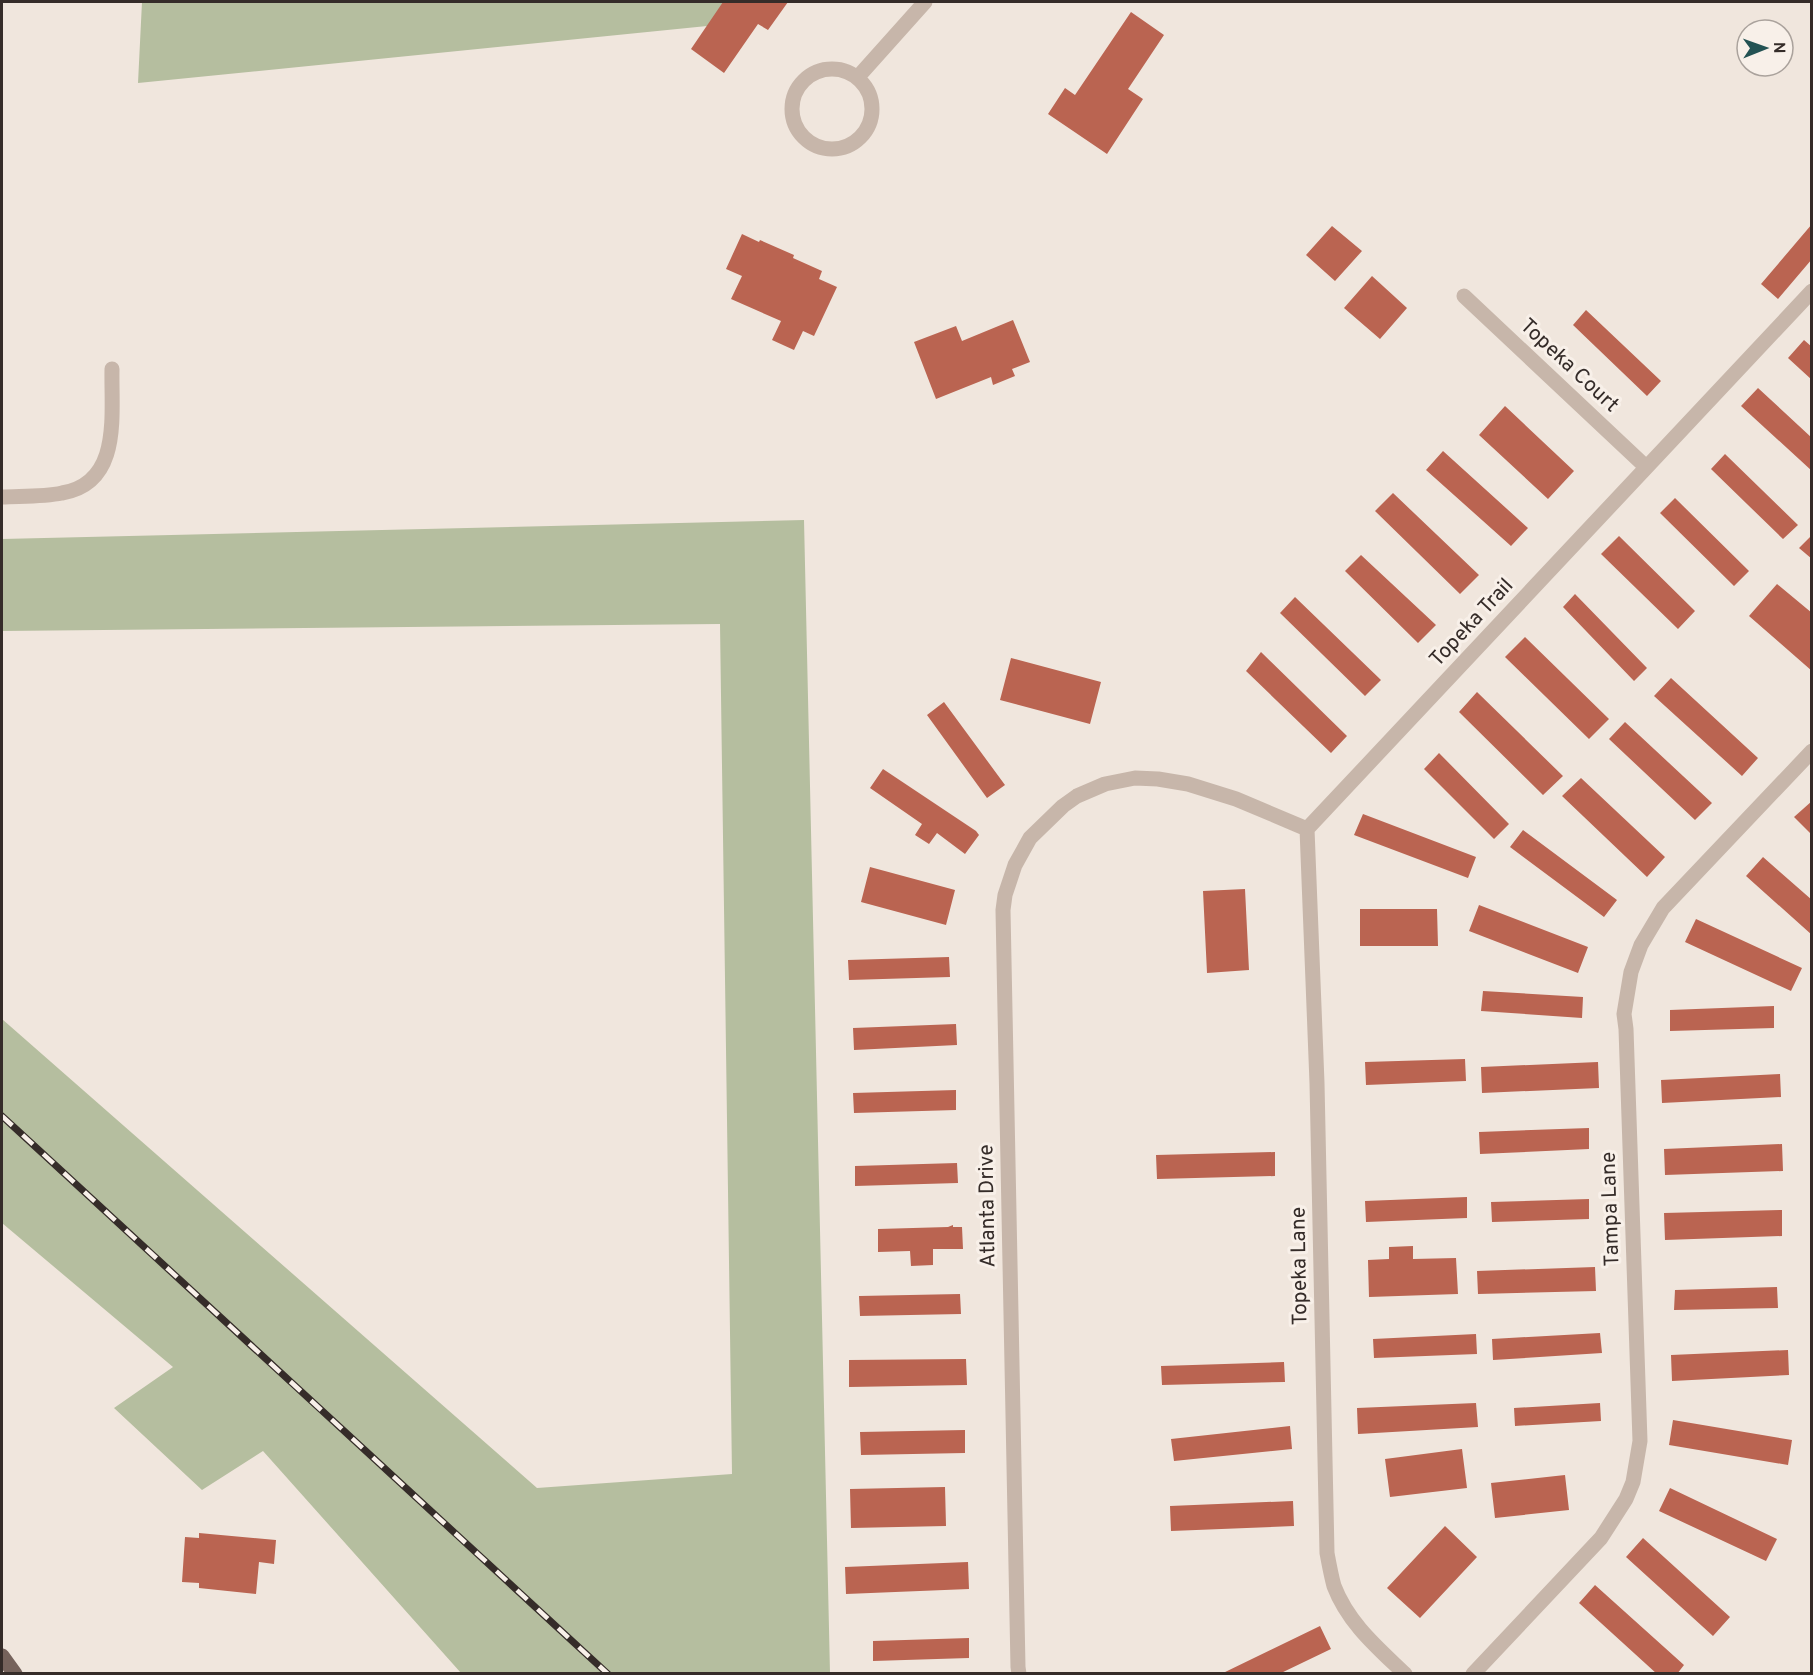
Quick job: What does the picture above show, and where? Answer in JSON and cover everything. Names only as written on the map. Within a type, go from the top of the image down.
[{"type":"street","points":[[857,78],[925,2]]},
{"type":"street","points":[[831,68],[841,69],[857,78],[868,91],[872,108],[868,125],[858,139],[843,147],[826,148],[802,136],[791,111],[799,85],[814,73],[831,68]]},
{"type":"street","name":"Topeka Trail","points":[[1307,830],[1812,291]]},
{"type":"street","name":"Topeka Court","points":[[1464,296],[1646,467]]},
{"type":"street","points":[[2,497],[63,493],[88,485],[103,468],[110,445],[112,369]]},
{"type":"street","name":"Tampa Lane","points":[[1473,1674],[1601,1538],[1626,1499],[1636,1473],[1640,1429],[1624,1014],[1631,972],[1641,945],[1663,908],[1812,751]]},
{"type":"street","name":"Atlanta Drive","points":[[1019,1674],[1003,910],[1005,895],[1015,865],[1030,838],[1063,806],[1077,796],[1105,784],[1135,778],[1188,784],[1236,799],[1307,830]]},
{"type":"street","name":"Topeka Lane","points":[[1307,830],[1317,1083],[1327,1553],[1335,1587],[1350,1617],[1372,1643],[1405,1674]]},
{"type":"green space","points":[[142,2],[727,2],[727,24],[138,83]]},
{"type":"green space","points":[[804,520],[830,1673],[461,1673],[263,1451],[202,1490],[114,1408],[173,1367],[2,1223],[2,1019],[537,1488],[732,1474],[720,624],[2,631],[2,539]]},
{"type":"building","points":[[723,2],[788,2],[768,30],[758,24],[724,73],[691,49]]},
{"type":"building","points":[[1131,12],[1164,35],[1128,89],[1143,99],[1107,154],[1048,114],[1065,88],[1075,95]]},
{"type":"building","points":[[1812,224],[1812,259],[1778,299],[1761,284]]},
{"type":"building","points":[[1332,226],[1362,251],[1335,281],[1306,255]]},
{"type":"building","points":[[742,234],[794,255],[793,258],[822,271],[819,279],[837,287],[814,336],[803,331],[794,350],[772,340],[781,321],[731,299],[742,276],[726,269]]},
{"type":"building","points":[[1372,276],[1407,308],[1380,339],[1344,308]]},
{"type":"building","points":[[1586,310],[1661,381],[1647,396],[1573,325]]},
{"type":"building","points":[[1013,320],[1030,362],[1012,369],[1015,376],[993,385],[991,377],[936,399],[914,342],[956,326],[962,341]]},
{"type":"building","points":[[1804,340],[1812,347],[1812,380],[1788,358]]},
{"type":"building","points":[[1758,388],[1812,438],[1812,471],[1741,406]]},
{"type":"building","points":[[1505,406],[1574,471],[1548,499],[1479,435]]},
{"type":"building","points":[[1443,451],[1528,528],[1511,546],[1426,470]]},
{"type":"building","points":[[1725,454],[1798,525],[1783,539],[1711,469]]},
{"type":"building","points":[[1393,493],[1479,575],[1460,594],[1375,511]]},
{"type":"building","points":[[1675,498],[1749,571],[1734,586],[1660,513]]},
{"type":"building","points":[[1812,535],[1812,559],[1799,548]]},
{"type":"building","points":[[1619,536],[1695,611],[1678,629],[1601,554]]},
{"type":"building","points":[[1361,555],[1436,625],[1418,643],[1345,571]]},
{"type":"building","points":[[1777,584],[1812,613],[1812,671],[1749,616]]},
{"type":"building","points":[[1575,594],[1647,668],[1634,681],[1563,607]]},
{"type":"building","points":[[1295,597],[1381,680],[1365,696],[1280,613]]},
{"type":"building","points":[[1525,637],[1609,719],[1589,739],[1505,657]]},
{"type":"building","points":[[1261,652],[1347,736],[1331,753],[1246,671]]},
{"type":"building","points":[[1011,658],[1101,682],[1090,724],[1000,700]]},
{"type":"building","points":[[1671,678],[1758,758],[1742,776],[1654,696]]},
{"type":"building","points":[[1477,692],[1563,776],[1543,795],[1459,712]]},
{"type":"building","points":[[944,702],[1005,785],[987,798],[927,715]]},
{"type":"building","points":[[1625,722],[1712,803],[1695,820],[1609,739]]},
{"type":"building","points":[[1439,753],[1509,824],[1494,839],[1424,769]]},
{"type":"building","points":[[883,769],[976,831],[979,835],[965,854],[937,833],[929,844],[915,835],[922,824],[870,788]]},
{"type":"building","points":[[1581,778],[1665,857],[1647,877],[1562,796]]},
{"type":"building","points":[[1812,801],[1812,835],[1794,817]]},
{"type":"building","points":[[1363,814],[1476,857],[1468,878],[1354,835]]},
{"type":"building","points":[[1523,830],[1617,900],[1604,917],[1510,847]]},
{"type":"building","points":[[1763,857],[1812,900],[1812,935],[1746,876]]},
{"type":"building","points":[[870,867],[955,890],[946,925],[861,902]]},
{"type":"building","points":[[1245,889],[1249,970],[1207,973],[1203,891]]},
{"type":"building","points":[[1479,905],[1588,947],[1578,973],[1469,931]]},
{"type":"building","points":[[1360,909],[1437,909],[1438,946],[1360,946]]},
{"type":"building","points":[[1696,919],[1802,968],[1791,991],[1685,942]]},
{"type":"building","points":[[949,957],[950,977],[849,980],[848,960]]},
{"type":"building","points":[[1483,991],[1583,997],[1582,1018],[1481,1011]]},
{"type":"building","points":[[1774,1006],[1774,1028],[1670,1031],[1670,1010]]},
{"type":"building","points":[[956,1024],[957,1045],[854,1050],[853,1028]]},
{"type":"building","points":[[1465,1059],[1466,1081],[1366,1085],[1365,1062]]},
{"type":"building","points":[[1598,1062],[1599,1088],[1482,1093],[1481,1067]]},
{"type":"building","points":[[1780,1074],[1781,1097],[1662,1103],[1661,1080]]},
{"type":"building","points":[[956,1090],[956,1110],[854,1113],[853,1093]]},
{"type":"building","points":[[1589,1128],[1589,1149],[1480,1154],[1479,1132]]},
{"type":"building","points":[[1782,1144],[1783,1171],[1665,1175],[1664,1149]]},
{"type":"building","points":[[1275,1152],[1275,1176],[1157,1179],[1156,1155]]},
{"type":"building","points":[[957,1163],[958,1183],[855,1186],[855,1166]]},
{"type":"building","points":[[1467,1197],[1467,1218],[1366,1222],[1365,1201]]},
{"type":"building","points":[[1589,1199],[1589,1219],[1492,1222],[1491,1202]]},
{"type":"building","points":[[1782,1210],[1782,1236],[1665,1240],[1664,1213]]},
{"type":"building","points":[[953,1225],[953,1227],[962,1227],[963,1249],[933,1249],[933,1265],[911,1266],[910,1251],[878,1252],[878,1229]]},
{"type":"building","points":[[1413,1246],[1413,1259],[1456,1258],[1458,1294],[1369,1297],[1368,1260],[1389,1259],[1389,1247]]},
{"type":"building","points":[[1595,1267],[1596,1291],[1478,1294],[1477,1271]]},
{"type":"building","points":[[1777,1287],[1778,1308],[1674,1310],[1675,1290]]},
{"type":"building","points":[[960,1294],[961,1314],[860,1316],[859,1296]]},
{"type":"building","points":[[1600,1333],[1602,1353],[1493,1360],[1492,1339]]},
{"type":"building","points":[[1476,1334],[1477,1354],[1374,1358],[1373,1339]]},
{"type":"building","points":[[1788,1350],[1789,1375],[1672,1381],[1671,1355]]},
{"type":"building","points":[[966,1359],[967,1385],[849,1387],[849,1360]]},
{"type":"building","points":[[1284,1362],[1285,1382],[1162,1385],[1161,1366]]},
{"type":"building","points":[[1476,1403],[1478,1427],[1358,1434],[1357,1408]]},
{"type":"building","points":[[1600,1403],[1601,1421],[1515,1426],[1514,1408]]},
{"type":"building","points":[[1673,1420],[1792,1440],[1788,1465],[1669,1445]]},
{"type":"building","points":[[1290,1426],[1292,1449],[1174,1461],[1171,1439]]},
{"type":"building","points":[[965,1430],[965,1453],[861,1455],[860,1432]]},
{"type":"building","points":[[1462,1449],[1467,1488],[1390,1497],[1385,1459]]},
{"type":"building","points":[[1565,1475],[1569,1510],[1495,1518],[1491,1483]]},
{"type":"building","points":[[945,1487],[946,1526],[851,1528],[850,1489]]},
{"type":"building","points":[[1670,1488],[1777,1539],[1766,1561],[1659,1511]]},
{"type":"building","points":[[1293,1501],[1294,1526],[1171,1531],[1170,1506]]},
{"type":"building","points":[[1445,1526],[1477,1557],[1420,1618],[1387,1588]]},
{"type":"building","points":[[199,1533],[276,1540],[274,1564],[259,1562],[256,1594],[199,1588],[199,1583],[182,1582],[185,1537],[199,1538]]},
{"type":"building","points":[[1643,1538],[1730,1617],[1713,1636],[1626,1557]]},
{"type":"building","points":[[968,1562],[969,1589],[846,1594],[845,1567]]},
{"type":"building","points":[[1595,1585],[1684,1665],[1677,1674],[1657,1674],[1579,1603]]},
{"type":"building","points":[[1320,1626],[1331,1649],[1279,1674],[1221,1674]]},
{"type":"building","points":[[969,1638],[969,1658],[873,1661],[873,1641]]},
{"type":"railway","points":[[2,1116],[608,1674]]}]
